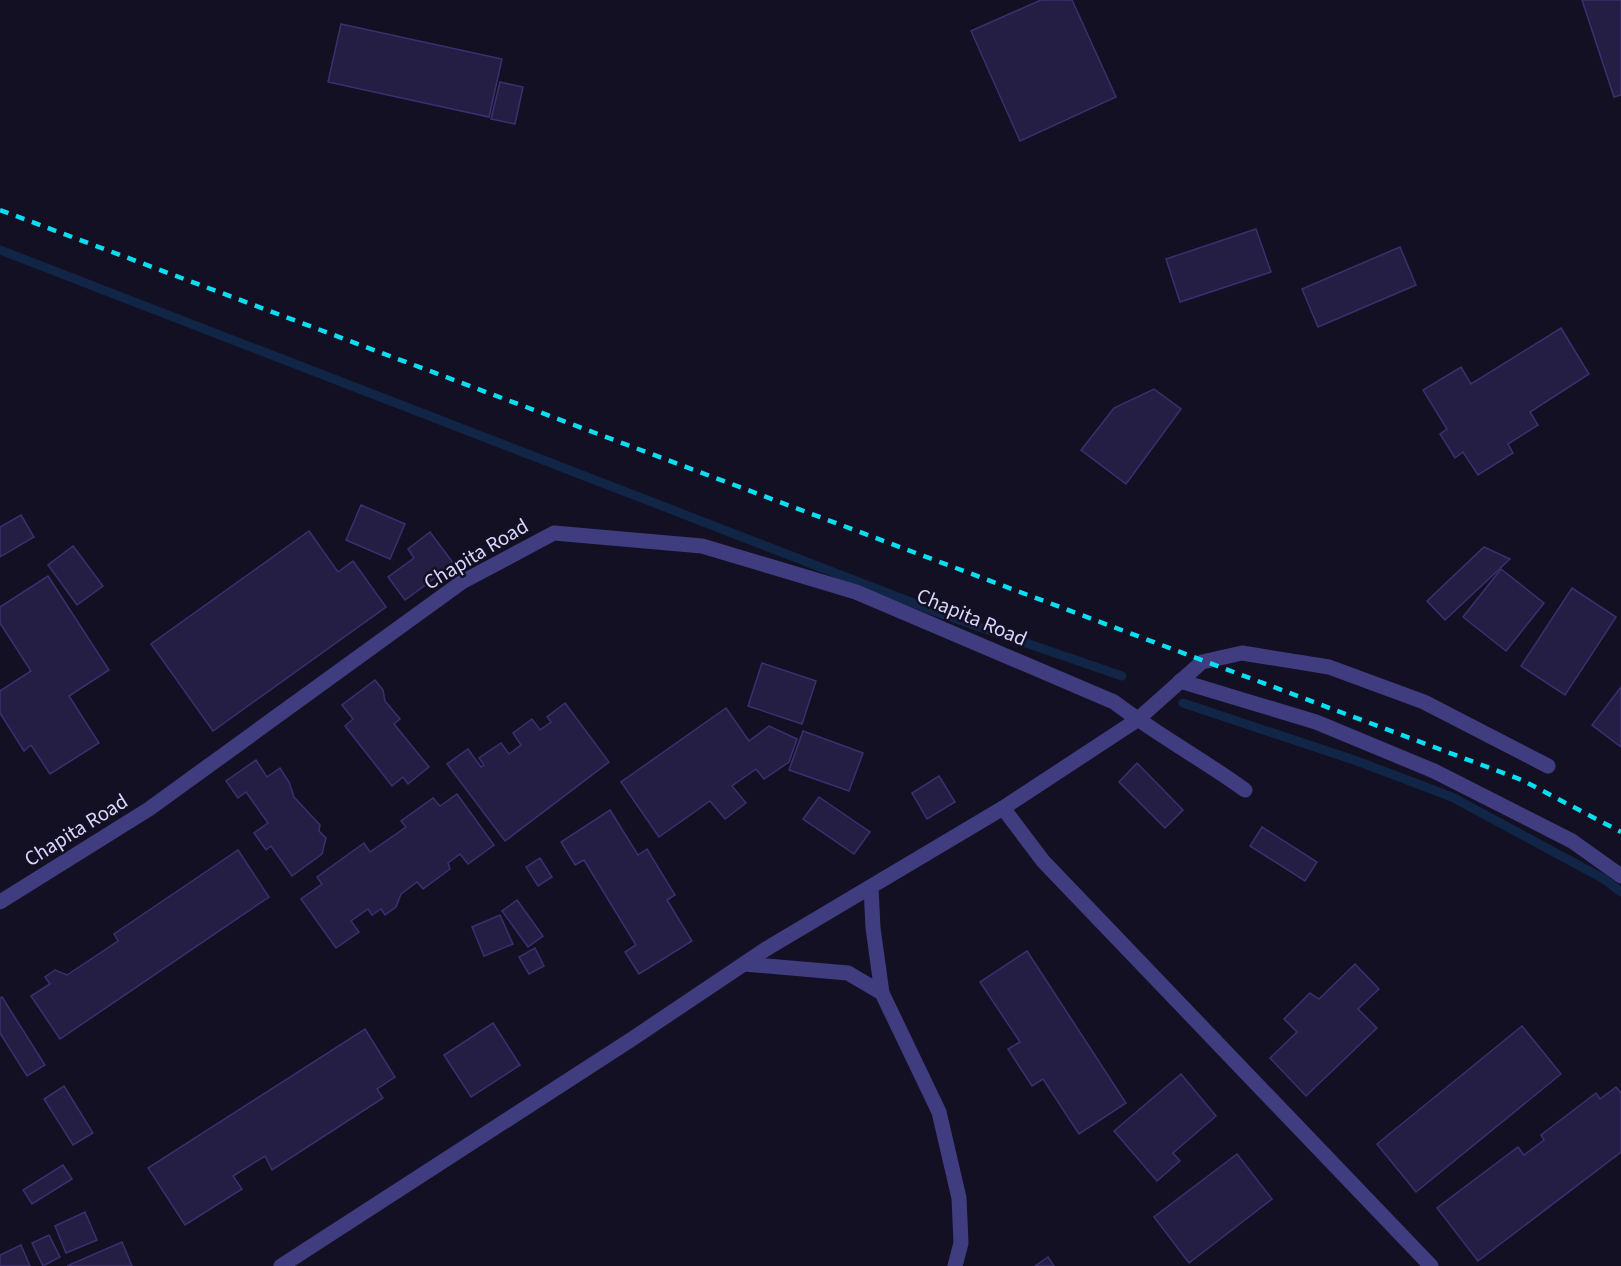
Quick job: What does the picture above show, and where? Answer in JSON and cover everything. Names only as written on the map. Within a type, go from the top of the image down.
[{"type":"street","name":"Chapita Road","points":[[0,902],[149,809],[462,582],[554,533],[702,546],[856,592],[1114,702],[1137,720],[1201,759],[1245,790]]},
{"type":"street","points":[[281,1266],[744,964],[1003,808],[1137,720],[1202,662],[1242,653],[1329,667],[1424,702],[1548,766]]},
{"type":"street","points":[[1180,681],[1316,722],[1434,771],[1572,841],[1621,876]]},
{"type":"street","points":[[1003,808],[1043,861],[1431,1266]]},
{"type":"street","points":[[871,887],[873,928],[882,993],[939,1112],[959,1198],[961,1244],[955,1266]]},
{"type":"street","points":[[744,964],[848,973],[882,993]]},
{"type":"building","points":[[1041,0],[1072,0],[1116,97],[1020,141],[971,31]]},
{"type":"building","points":[[1582,0],[1621,0],[1621,95],[1614,97]]},
{"type":"building","points":[[341,24],[502,59],[489,117],[328,82]]},
{"type":"building","points":[[500,82],[523,87],[515,124],[491,119]]},
{"type":"building","points":[[1256,229],[1271,272],[1180,302],[1166,259]]},
{"type":"building","points":[[1400,247],[1416,285],[1318,327],[1302,289]]},
{"type":"building","points":[[1561,328],[1589,374],[1530,412],[1538,425],[1508,444],[1513,453],[1478,475],[1463,452],[1455,458],[1440,434],[1447,429],[1423,390],[1461,367],[1471,384]]},
{"type":"building","points":[[1154,389],[1181,409],[1126,484],[1081,450],[1114,408]]},
{"type":"building","points":[[361,505],[405,524],[390,559],[346,540]]},
{"type":"building","points":[[21,515],[34,537],[0,557],[0,527]]},
{"type":"building","points":[[309,531],[338,572],[353,561],[386,607],[213,731],[151,644]]},
{"type":"building","points":[[430,532],[454,564],[405,600],[388,577],[414,558],[408,549]]},
{"type":"building","points":[[73,546],[103,586],[77,605],[48,565]]},
{"type":"building","points":[[1484,547],[1510,559],[1445,620],[1427,601]]},
{"type":"building","points":[[1501,569],[1544,603],[1506,651],[1463,617]]},
{"type":"building","points":[[48,576],[109,670],[69,696],[99,743],[50,774],[31,745],[24,751],[0,713],[0,691],[31,671],[0,623],[0,607]]},
{"type":"building","points":[[1572,588],[1616,617],[1565,695],[1521,666]]},
{"type":"building","points":[[762,663],[816,681],[802,724],[748,706]]},
{"type":"building","points":[[375,680],[383,690],[385,701],[400,719],[394,724],[429,767],[408,784],[403,777],[392,786],[345,726],[353,719],[342,705]]},
{"type":"building","points":[[1621,687],[1621,747],[1592,725]]},
{"type":"building","points":[[565,703],[609,762],[505,841],[447,764],[468,749],[481,767],[484,765],[479,758],[501,743],[509,754],[521,745],[513,733],[532,719],[540,730],[551,722],[547,717]]},
{"type":"building","points":[[726,708],[749,741],[769,726],[797,739],[789,762],[764,779],[756,769],[732,786],[746,803],[725,819],[710,801],[659,837],[621,782]]},
{"type":"building","points":[[803,731],[863,753],[849,791],[789,770]]},
{"type":"building","points":[[256,760],[267,777],[280,768],[289,782],[294,797],[320,825],[319,831],[326,838],[322,854],[292,876],[271,846],[266,850],[254,833],[268,823],[246,792],[238,798],[226,781]]},
{"type":"building","points":[[1137,763],[1183,810],[1165,828],[1119,782]]},
{"type":"building","points":[[939,776],[955,802],[927,819],[912,793]]},
{"type":"building","points":[[457,794],[494,845],[468,864],[460,854],[448,863],[450,869],[423,889],[417,882],[401,894],[396,907],[385,915],[381,909],[372,915],[368,909],[351,921],[359,932],[336,948],[301,899],[322,884],[317,877],[364,843],[370,852],[406,827],[401,821],[433,798],[440,806]]},
{"type":"building","points":[[819,797],[870,832],[854,854],[803,819]]},
{"type":"building","points":[[610,810],[638,855],[647,849],[675,895],[667,900],[692,941],[639,974],[625,952],[636,945],[584,860],[575,865],[561,842]]},
{"type":"building","points":[[1262,827],[1317,862],[1305,881],[1250,846]]},
{"type":"building","points":[[238,850],[269,897],[60,1039],[31,996],[50,984],[45,977],[55,970],[67,975],[118,941],[114,934]]},
{"type":"building","points":[[540,858],[552,877],[538,886],[526,867]]},
{"type":"building","points":[[517,900],[543,936],[528,947],[502,911]]},
{"type":"building","points":[[500,915],[513,944],[484,956],[472,927]]},
{"type":"building","points":[[535,948],[544,966],[529,974],[519,957]]},
{"type":"building","points":[[1027,951],[1126,1103],[1079,1134],[1043,1079],[1032,1086],[1008,1049],[1020,1042],[980,982]]},
{"type":"building","points":[[1355,964],[1379,989],[1358,1009],[1377,1028],[1306,1096],[1270,1058],[1297,1032],[1284,1019],[1310,993],[1319,999]]},
{"type":"building","points":[[2,997],[45,1065],[27,1076],[0,1033],[0,998]]},
{"type":"building","points":[[493,1023],[520,1065],[471,1097],[444,1055]]},
{"type":"building","points":[[1522,1026],[1561,1074],[1416,1192],[1377,1144]]},
{"type":"building","points":[[365,1029],[395,1077],[377,1089],[383,1098],[272,1170],[265,1156],[233,1176],[242,1189],[185,1225],[148,1168]]},
{"type":"building","points":[[1181,1074],[1216,1116],[1173,1153],[1180,1161],[1157,1181],[1114,1131]]},
{"type":"building","points":[[64,1086],[93,1133],[73,1145],[44,1099]]},
{"type":"building","points":[[1616,1087],[1621,1093],[1621,1152],[1478,1261],[1437,1208],[1518,1147],[1524,1155],[1544,1140],[1541,1135],[1596,1093],[1600,1099]]},
{"type":"building","points":[[1237,1154],[1272,1199],[1189,1263],[1154,1217]]},
{"type":"building","points":[[63,1165],[72,1179],[32,1204],[23,1190]]},
{"type":"building","points":[[85,1212],[97,1240],[66,1253],[55,1226]]},
{"type":"building","points":[[49,1235],[60,1257],[43,1266],[32,1243]]},
{"type":"building","points":[[122,1242],[132,1266],[67,1266]]},
{"type":"building","points":[[21,1245],[30,1266],[0,1266],[0,1255]]},
{"type":"building","points":[[1048,1257],[1054,1266],[1035,1266]]},
{"type":"waterway","points":[[0,250],[939,613],[1122,676]]},
{"type":"waterway","points":[[1183,703],[1357,761],[1452,797],[1604,879],[1621,892]]},
{"type":"railway","points":[[0,210],[1522,780],[1621,832]]}]
